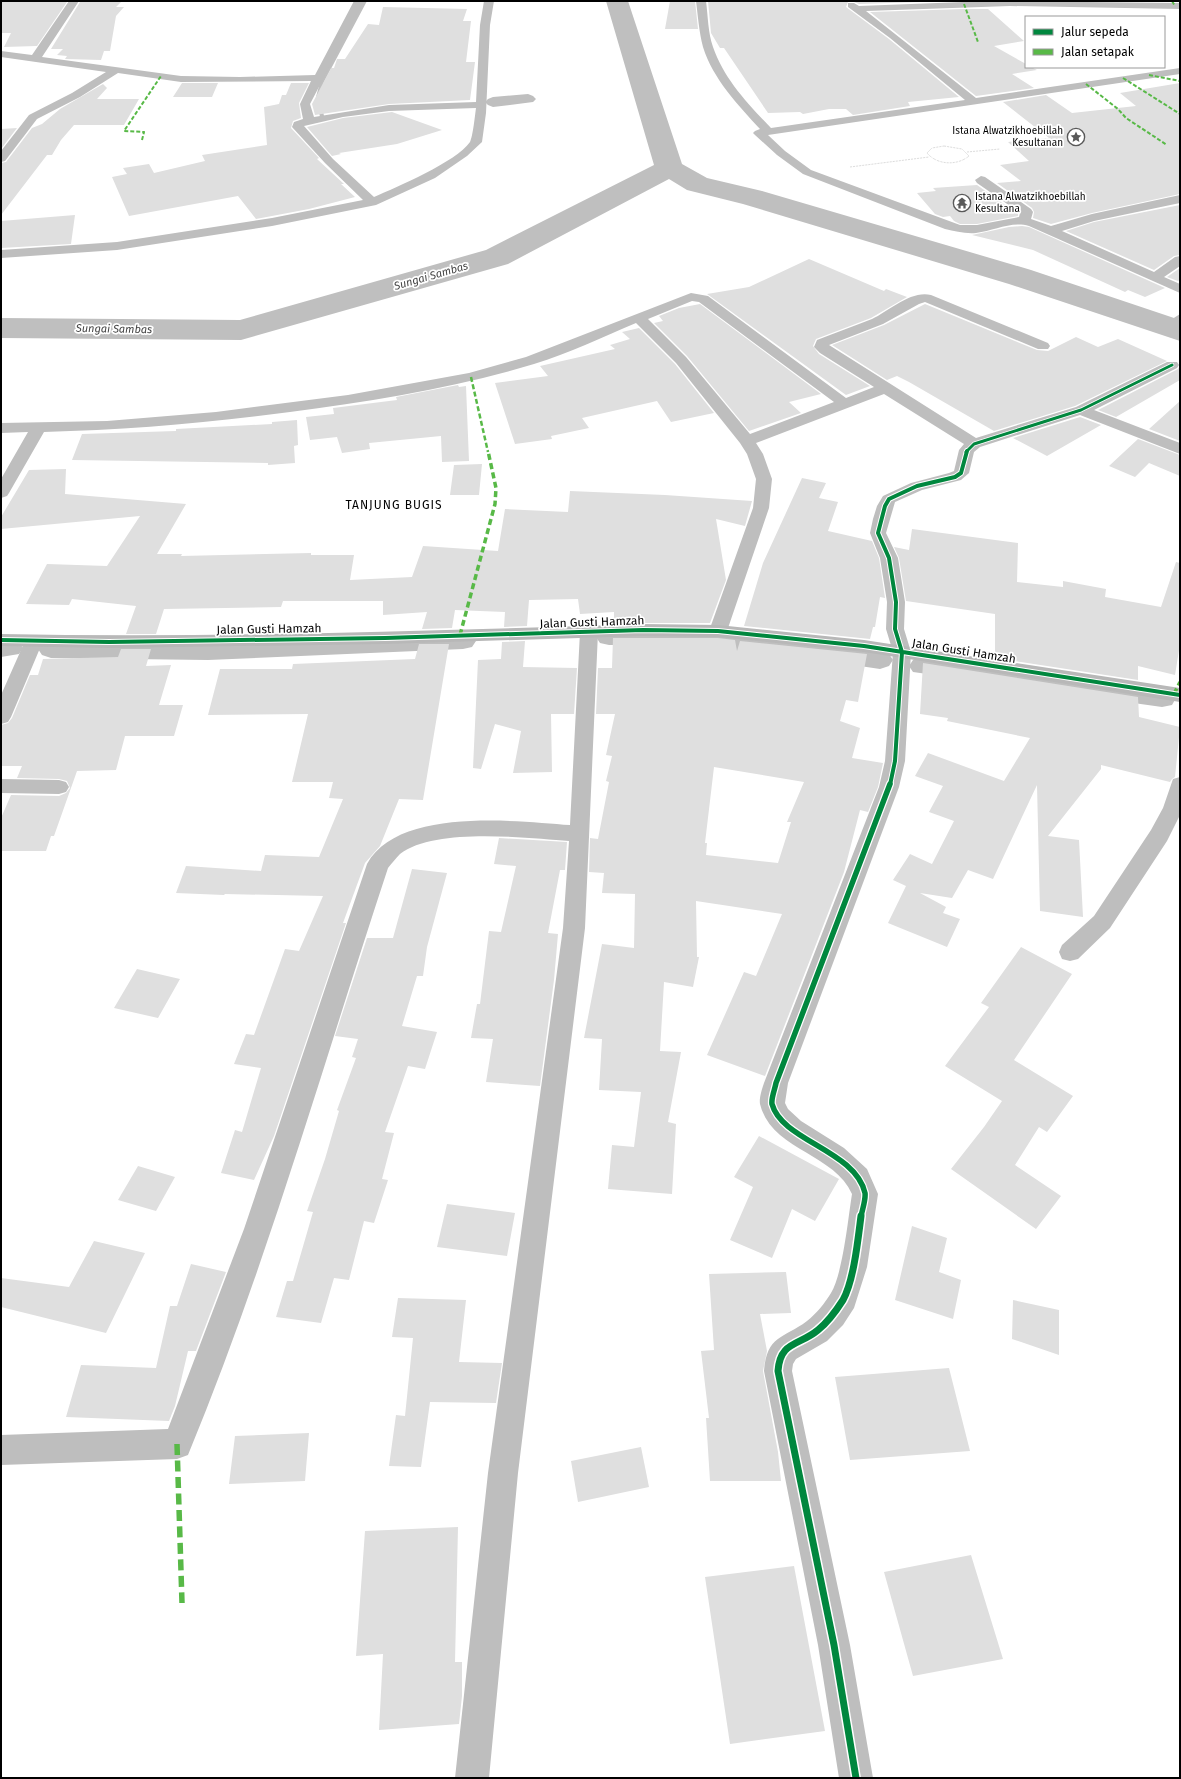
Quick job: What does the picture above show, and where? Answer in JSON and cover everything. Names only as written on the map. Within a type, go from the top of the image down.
[{"type":"street","points":[[35,58],[74,1]]},
{"type":"street","points":[[309,121],[305,104],[359,1]]},
{"type":"street","points":[[1,254],[117,246],[265,224],[372,202],[431,175],[470,148],[476,142],[478,136],[485,25],[489,1]]},
{"type":"street","points":[[701,1],[703,26],[715,62],[742,103],[768,131]]},
{"type":"street","points":[[845,1],[974,102]]},
{"type":"street","points":[[857,9],[1013,3],[1180,6]]},
{"type":"street","points":[[1013,3],[1047,13]]},
{"type":"street","points":[[1,54],[182,79],[240,80],[318,78]]},
{"type":"street","points":[[1139,68],[1149,75]]},
{"type":"street","points":[[1,159],[33,117],[76,95],[116,70]]},
{"type":"street","points":[[1180,71],[759,133],[781,153],[807,172],[962,230],[970,231],[1013,221],[1024,221],[1050,230],[1180,289]]},
{"type":"street","points":[[372,202],[329,161],[297,126],[309,121],[350,114],[426,106],[481,105]]},
{"type":"street","points":[[981,180],[1027,212],[1024,221]]},
{"type":"street","points":[[1050,230],[1092,218],[1180,199]]},
{"type":"street","points":[[1154,278],[1180,260]]},
{"type":"street","points":[[1,428],[160,423],[355,399],[471,377],[514,367],[686,298],[702,299],[844,403]]},
{"type":"street","points":[[974,444],[825,350],[821,345],[822,343],[878,322],[920,298],[935,300],[1043,346]]},
{"type":"street","points":[[638,317],[681,360],[747,441],[756,454],[764,479],[761,508],[718,631]]},
{"type":"street","points":[[856,1778],[834,1645],[778,1371],[778,1359],[786,1349],[817,1331],[833,1315],[844,1298],[853,1267],[865,1194],[858,1178],[835,1156],[792,1129],[779,1117],[772,1103],[776,1083],[889,787],[895,761],[902,652],[895,629],[896,602],[890,558],[878,533],[885,506],[890,499],[905,492],[955,477],[961,473],[967,450],[974,444],[1081,410],[1172,365]]},
{"type":"street","points":[[747,441],[885,388]]},
{"type":"street","points":[[1081,410],[1180,449]]},
{"type":"street","points":[[1,493],[38,428]]},
{"type":"street","name":"Jalan Gusti Hamzah","points":[[1,640],[109,642],[384,638],[589,632],[718,631],[902,652],[1180,695]]},
{"type":"street","points":[[472,1778],[503,1473],[571,951],[580,834],[589,632]]},
{"type":"street","points":[[1,717],[34,641]]},
{"type":"street","points":[[1070,952],[1102,922],[1159,836],[1173,808],[1180,784]]},
{"type":"street","points":[[1,786],[59,787]]},
{"type":"street","points":[[1,1450],[177,1444],[208,1369],[251,1247],[341,973],[378,864],[383,856],[397,845],[415,838],[460,830],[496,828],[580,834]]},
{"type":"path","points":[[929,157],[927,153],[935,147],[953,147],[967,152],[1000,149]]},
{"type":"path","points":[[807,172],[929,157],[939,161],[953,163],[967,159],[969,156],[967,152]]},
{"type":"building","points":[[670,1],[695,1],[698,29],[665,29]]},
{"type":"building","points":[[708,1],[950,1],[859,4],[848,2],[846,7],[889,39],[959,97],[908,102],[910,106],[853,115],[846,109],[829,109],[803,114],[800,112],[768,113],[724,48],[720,48],[711,33]]},
{"type":"building","points":[[1,2],[67,2],[37,46],[4,47],[11,33],[1,33]]},
{"type":"building","points":[[80,2],[121,2],[116,7],[124,7],[116,16],[110,51],[104,51],[101,60],[65,59],[67,56],[57,55],[63,49],[51,49]]},
{"type":"building","points":[[383,7],[467,9],[463,21],[471,21],[466,62],[475,62],[470,100],[389,104],[315,115],[312,104],[331,68],[334,68],[337,59],[345,59],[368,24],[379,25]]},
{"type":"building","points":[[988,9],[1024,41],[994,46],[1025,63],[1025,68],[1033,68],[1037,70],[1012,74],[1034,88],[976,96],[870,12]]},
{"type":"building","points":[[182,83],[218,83],[212,97],[173,97]]},
{"type":"building","points":[[291,83],[309,83],[299,103],[301,118],[293,121],[291,128],[319,158],[317,159],[344,184],[341,184],[355,197],[309,209],[256,219],[238,196],[129,216],[112,177],[127,174],[123,168],[149,164],[154,173],[205,161],[202,155],[267,145],[264,107],[279,104],[282,95],[286,95]]},
{"type":"building","points":[[1180,83],[1180,194],[1092,213],[1051,224],[1033,218],[1034,212],[1032,208],[997,183],[1021,181],[1000,165],[1029,161],[1008,142],[1049,138],[1003,102],[1046,95],[1072,113],[1136,106],[1120,93]]},
{"type":"building","points":[[103,84],[107,88],[97,99],[139,99],[124,125],[74,125],[61,140],[52,155],[47,155],[1,215],[1,163],[6,162],[32,128],[42,124],[60,109]]},
{"type":"building","points":[[392,112],[442,130],[397,144],[339,153],[341,154],[332,156],[307,127],[343,118]]},
{"type":"building","points":[[17,128],[1,149],[1,129]]},
{"type":"building","points":[[977,185],[1018,214],[1018,216],[977,224],[960,224],[954,221],[950,216],[943,217],[935,214],[917,193],[936,191],[933,188]]},
{"type":"building","points":[[1180,205],[1180,255],[1174,256],[1154,270],[1066,231],[1094,222]]},
{"type":"building","points":[[75,215],[71,244],[1,248],[1,221]]},
{"type":"building","points":[[1009,227],[1029,227],[1165,288],[1145,297],[1128,290],[1125,292],[1033,250],[972,235]]},
{"type":"building","points":[[809,259],[884,291],[886,289],[907,297],[871,318],[816,339],[813,346],[819,354],[870,386],[846,395],[707,294],[749,287]]},
{"type":"building","points":[[1180,268],[1180,280],[1178,281],[1167,277]]},
{"type":"building","points":[[700,304],[821,394],[789,402],[801,413],[749,431],[687,356],[654,323],[663,321],[659,316],[679,308]]},
{"type":"building","points":[[925,304],[1037,350],[1048,351],[1076,337],[1098,347],[1118,339],[1167,361],[1075,406],[994,431],[897,376],[887,380],[832,345],[884,325]]},
{"type":"building","points":[[639,328],[675,364],[714,413],[671,422],[657,401],[582,418],[589,428],[551,436],[552,439],[515,444],[495,383],[548,376],[540,366],[615,349],[610,345],[630,339],[622,332]]},
{"type":"building","points":[[1180,366],[1180,380],[1116,417],[1098,410],[1178,369]]},
{"type":"building","points":[[458,385],[459,387],[466,386],[469,461],[442,462],[441,436],[369,443],[370,449],[342,453],[337,437],[310,440],[306,417],[334,414],[333,408],[397,400],[396,397]]},
{"type":"building","points":[[1180,401],[1180,441],[1149,429]]},
{"type":"building","points":[[1080,417],[1101,425],[1047,456],[1013,438]]},
{"type":"building","points":[[297,420],[298,445],[294,446],[295,463],[268,465],[268,463],[72,460],[82,434],[176,431],[176,429],[272,424],[272,422]]},
{"type":"building","points":[[1138,439],[1180,455],[1180,476],[1149,463],[1135,477],[1109,466]]},
{"type":"building","points":[[482,464],[479,495],[450,495],[454,465]]},
{"type":"building","points":[[66,469],[65,494],[186,504],[157,554],[182,554],[181,556],[311,553],[311,555],[354,555],[350,580],[412,577],[423,546],[498,551],[505,509],[568,512],[570,491],[665,495],[752,501],[745,526],[716,519],[726,580],[710,623],[614,623],[614,612],[580,614],[578,599],[529,600],[527,626],[504,627],[505,612],[455,610],[452,628],[422,629],[427,612],[383,615],[383,601],[283,601],[281,607],[164,609],[156,634],[126,634],[136,606],[72,599],[69,605],[26,604],[47,564],[107,566],[140,516],[1,529],[1,517],[29,470]]},
{"type":"building","points":[[802,478],[826,483],[819,498],[838,502],[828,531],[872,541],[879,558],[885,598],[880,597],[875,627],[873,627],[870,639],[744,626],[763,563]]},
{"type":"building","points":[[912,529],[1018,543],[1017,582],[1063,587],[1063,581],[1106,589],[1105,597],[1161,607],[1176,562],[1180,563],[1180,644],[1175,675],[1138,666],[1138,680],[995,658],[995,614],[906,601],[899,558],[894,547],[909,550]]},
{"type":"building","points":[[613,638],[718,638],[735,640],[737,651],[740,641],[867,654],[858,702],[846,700],[840,721],[860,728],[852,758],[883,763],[878,787],[868,812],[860,810],[844,872],[765,1076],[707,1055],[744,972],[756,976],[782,914],[696,901],[697,957],[699,957],[693,987],[664,982],[660,1051],[681,1052],[668,1122],[676,1124],[672,1194],[608,1189],[612,1145],[634,1147],[641,1092],[599,1090],[602,1039],[584,1038],[602,944],[634,948],[635,894],[602,893],[604,873],[589,872],[590,838],[598,839],[609,782],[606,781],[612,756],[606,755],[615,714],[596,714],[598,668],[612,668]],"holes":[[[714,767],[804,782],[787,822],[791,822],[778,863],[706,855],[707,843],[705,843]]]},
{"type":"building","points":[[525,641],[523,667],[577,668],[574,714],[551,714],[552,772],[513,773],[521,731],[495,724],[481,769],[473,768],[478,660],[501,659],[502,642]]},
{"type":"building","points":[[419,644],[449,644],[423,800],[399,799],[380,846],[365,863],[343,923],[346,923],[274,1136],[254,1180],[221,1173],[235,1130],[242,1132],[261,1068],[234,1064],[246,1034],[254,1035],[285,949],[299,951],[323,896],[176,893],[186,866],[261,871],[265,855],[319,857],[343,799],[329,798],[333,782],[292,782],[308,714],[208,715],[220,669],[292,669],[293,664],[415,659]]},
{"type":"building","points":[[121,649],[151,649],[146,666],[171,665],[159,705],[183,705],[174,736],[125,736],[116,770],[77,771],[54,836],[51,836],[46,851],[1,851],[1,818],[11,795],[59,796],[66,793],[70,788],[67,781],[59,779],[17,778],[22,766],[1,766],[1,725],[8,723],[12,718],[30,675],[38,675],[43,659],[118,657]]},
{"type":"building","points":[[923,663],[1138,697],[1139,717],[1180,727],[1175,777],[1170,782],[1101,765],[1101,769],[1048,836],[1079,840],[1083,917],[1040,911],[1037,785],[993,879],[968,870],[952,898],[920,893],[946,907],[943,913],[960,919],[947,947],[888,923],[906,886],[893,880],[910,854],[932,864],[954,821],[929,812],[943,786],[915,776],[928,753],[1004,781],[1030,738],[947,721],[948,718],[920,714]]},
{"type":"building","points":[[499,838],[567,842],[565,870],[560,870],[548,933],[558,934],[554,980],[540,1086],[486,1082],[493,1039],[471,1038],[477,1004],[480,1004],[489,931],[501,932],[516,866],[494,864]]},
{"type":"building","points":[[412,869],[447,873],[427,947],[423,976],[417,976],[402,1026],[437,1032],[425,1069],[408,1066],[385,1132],[394,1133],[382,1179],[388,1180],[374,1223],[364,1221],[349,1280],[334,1278],[321,1323],[276,1317],[287,1281],[293,1281],[313,1212],[307,1211],[325,1159],[339,1111],[337,1110],[356,1058],[352,1057],[358,1039],[335,1036],[367,938],[393,938]]},
{"type":"building","points":[[1021,947],[1072,974],[1014,1060],[1073,1096],[1047,1132],[1039,1127],[1015,1165],[1061,1196],[1036,1229],[951,1169],[1002,1101],[945,1066],[989,1007],[981,1003]]},
{"type":"building","points":[[137,969],[180,979],[158,1018],[114,1008]]},
{"type":"building","points":[[759,1136],[839,1179],[815,1221],[792,1209],[772,1258],[730,1240],[753,1187],[734,1177]]},
{"type":"building","points":[[138,1166],[175,1177],[156,1211],[118,1200]]},
{"type":"building","points":[[447,1204],[515,1213],[507,1256],[437,1247]]},
{"type":"building","points":[[912,1226],[947,1238],[939,1272],[961,1280],[953,1319],[895,1300]]},
{"type":"building","points":[[94,1241],[145,1253],[106,1333],[1,1307],[1,1278],[69,1287]]},
{"type":"building","points":[[191,1264],[226,1272],[196,1351],[188,1351],[175,1406],[169,1421],[66,1417],[81,1365],[156,1368],[170,1306],[177,1306]]},
{"type":"building","points":[[786,1272],[791,1313],[760,1314],[767,1351],[763,1371],[778,1452],[781,1481],[710,1481],[706,1418],[709,1418],[701,1351],[714,1350],[709,1274]]},
{"type":"building","points":[[398,1298],[466,1300],[459,1362],[502,1363],[496,1403],[430,1402],[421,1467],[389,1466],[396,1415],[405,1416],[413,1338],[392,1337]]},
{"type":"building","points":[[1013,1300],[1059,1310],[1059,1355],[1012,1339]]},
{"type":"building","points":[[949,1368],[970,1451],[850,1460],[835,1377]]},
{"type":"building","points":[[309,1433],[305,1481],[229,1484],[235,1436]]},
{"type":"building","points":[[641,1447],[649,1487],[578,1502],[571,1461]]},
{"type":"building","points":[[458,1527],[455,1662],[462,1662],[462,1696],[459,1724],[379,1730],[383,1654],[356,1656],[365,1531]]},
{"type":"building","points":[[971,1555],[1003,1659],[913,1676],[884,1572]]},
{"type":"building","points":[[794,1566],[825,1731],[730,1744],[705,1577]]},
{"type":"waterway","points":[[322,116],[318,97],[322,82],[365,1]]},
{"type":"waterway","name":"Sungai Sambas","points":[[617,1],[669,168]]},
{"type":"waterway","points":[[493,102],[528,99]]},
{"type":"waterway","name":"Sungai Sambas","points":[[1,328],[241,330],[497,257],[669,168]]},
{"type":"waterway","points":[[669,168],[697,184],[752,197],[1020,277],[1180,331]]},
{"type":"waterway","points":[[1165,326],[1180,316]]},
{"type":"waterway","points":[[609,637],[669,637],[833,653],[880,660]]},
{"type":"waterway","points":[[51,649],[208,651],[463,641]]},
{"type":"waterway","points":[[1,648],[10,648]]},
{"type":"waterway","points":[[922,666],[1162,698]]},
{"type":"marked path","points":[[1172,1],[1175,6]]},
{"type":"marked path","points":[[964,4],[978,42]]},
{"type":"marked path","points":[[1149,75],[1180,81]]},
{"type":"marked path","points":[[142,140],[144,132],[124,131],[161,76]]},
{"type":"marked path","points":[[1123,78],[1180,114]]},
{"type":"marked path","points":[[1086,84],[1118,109],[1126,118],[1167,145]]},
{"type":"marked path","points":[[460,635],[495,504],[496,488],[471,377]]},
{"type":"marked path","points":[[1174,694],[1180,682]]},
{"type":"marked path","points":[[177,1444],[182,1603]]},
{"type":"cycle path","points":[[856,1778],[834,1645],[778,1371],[779,1359],[786,1349],[817,1331],[833,1315],[844,1298],[853,1267],[865,1194],[858,1178],[835,1156],[792,1129],[779,1117],[772,1103],[776,1083],[889,787],[895,761],[902,652],[895,629],[896,602],[889,558],[878,533],[881,519],[889,499],[917,486],[955,477],[961,473],[967,450],[974,444],[1081,410],[1172,365]]},
{"type":"cycle path","points":[[1,640],[109,642],[385,638],[643,630],[718,631],[864,646],[1180,695]]},
{"type":"place","name":"Istana Alwatzikhoebillah Kesultanan","points":[[1076,137]]},
{"type":"place","name":"Istana Alwatzikhoebillah Kesultana","points":[[962,203]]},
{"type":"district","name":"TANJUNG BUGIS","points":[[394,505]]}]
